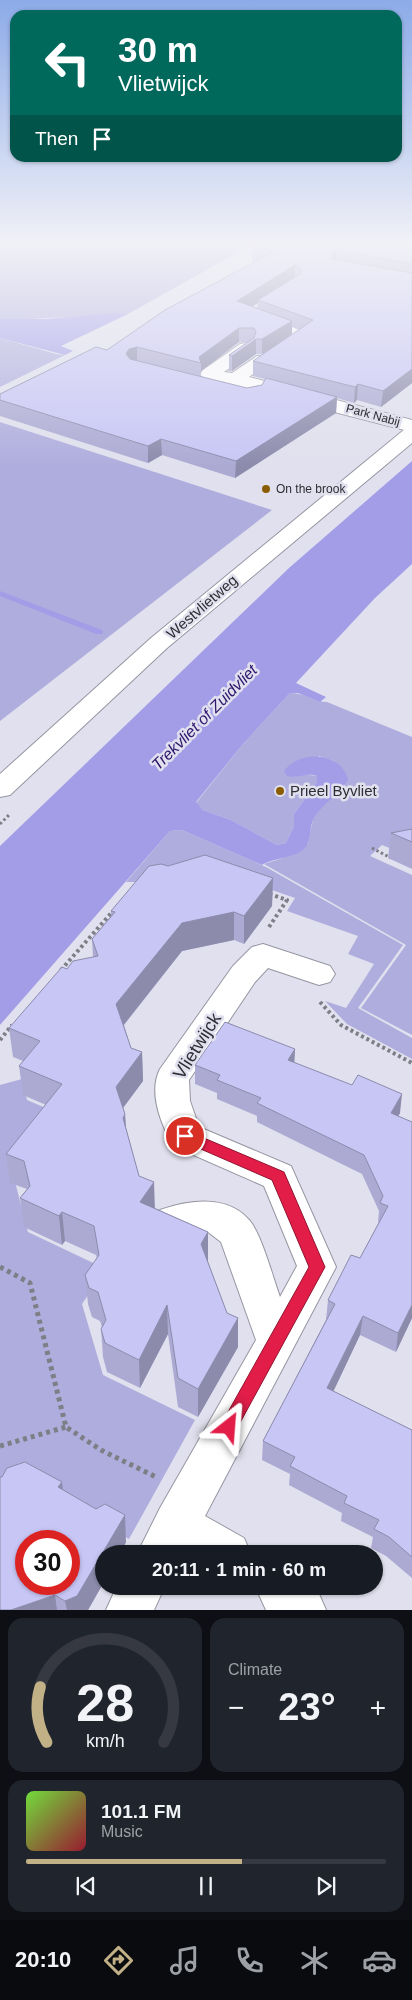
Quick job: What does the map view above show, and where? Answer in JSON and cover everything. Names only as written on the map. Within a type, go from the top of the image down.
[{"type":"street","points":[[246,348],[194,384],[246,398],[275,390]]},
{"type":"street","points":[[235,379],[271,355]]},
{"type":"street","name":"Park Nabij","points":[[209,374],[275,390],[402,429]]},
{"type":"street","name":"Westvlietweg","points":[[0,789],[160,643],[402,429],[412,411]]},
{"type":"street","points":[[263,955],[320,974]]},
{"type":"street","name":"Vlietwijck","points":[[176,1525],[317,1267],[278,1176],[185,1136],[173,1101],[172,1078],[244,974],[263,955]]},
{"type":"street","points":[[173,1220],[194,1216],[214,1216],[227,1223],[237,1233],[276,1340]]},
{"type":"street","points":[[176,1525],[212,1545]]},
{"type":"street","points":[[129,1610],[137,1595]]},
{"type":"street","points":[[284,1595],[288,1602],[303,1610]]},
{"type":"lane","points":[[252,318],[305,334],[271,355]]},
{"type":"path","points":[[372,848],[396,860]]},
{"type":"path","points":[[261,890],[287,900],[257,944],[263,955]]},
{"type":"path","points":[[60,971],[117,907]]},
{"type":"path","points":[[320,974],[320,1002],[341,1025],[412,1063]]},
{"type":"path","points":[[0,1040],[16,1021]]},
{"type":"path","points":[[0,1267],[30,1283],[66,1427],[101,1450],[176,1525]]},
{"type":"path","points":[[0,1446],[66,1427]]},
{"type":"shaded area","points":[[0,317],[66,317],[9,320],[0,319]]},
{"type":"shaded area","points":[[0,338],[56,354],[65,355],[0,387]]},
{"type":"shaded area","points":[[0,422],[272,510],[0,721]]},
{"type":"shaded area","points":[[290,693],[327,702],[412,737],[412,857],[382,845],[370,856],[412,875],[412,1035],[361,1008],[406,945],[264,864],[295,854],[308,844],[313,819],[323,805],[345,786],[334,761],[319,756],[293,777],[302,774],[317,776],[317,782],[294,814],[294,826],[286,843],[277,845],[231,820],[203,810],[196,803],[243,744]]},
{"type":"shaded area","points":[[182,830],[266,867],[403,945],[358,1008],[412,1038],[412,1059],[347,1024],[325,1001],[346,1008],[374,964],[348,954],[358,936],[287,911],[295,898],[208,868],[137,882],[126,882],[170,831]]},
{"type":"shaded area","points":[[22,1079],[27,1100],[60,1114],[13,1174],[28,1232],[106,1269],[82,1304],[103,1375],[195,1420],[129,1539],[30,1485],[0,1494],[0,1085]]},
{"type":"water","points":[[121,317],[61,346],[73,351],[65,355],[0,338],[0,319]]},
{"type":"water","name":"Trekvliet of Zuidvliet","points":[[412,461],[412,564],[375,598],[296,683],[326,697],[320,702],[298,693],[290,693],[243,744],[196,802],[203,810],[231,820],[277,845],[286,843],[294,826],[294,814],[317,782],[317,776],[291,777],[287,776],[284,771],[300,759],[320,757],[329,759],[338,764],[348,780],[314,818],[311,825],[310,838],[305,848],[301,852],[262,865],[182,830],[170,831],[0,1025],[0,846],[289,568]]},
{"type":"building","points":[[155,317],[281,317],[292,321],[262,339],[256,339],[232,356],[229,355],[254,338],[256,332],[254,328],[239,328],[199,357],[201,363],[137,347],[129,349],[126,354],[130,359],[247,388],[262,385],[266,378],[337,397],[236,461],[161,439],[148,446],[0,400],[0,394],[96,347],[107,350]]},
{"type":"building","points":[[305,317],[412,317],[412,369],[383,391],[358,384],[355,387],[253,361],[313,320]]},
{"type":"building","points":[[412,829],[412,842],[391,833]]},
{"type":"building","points":[[205,855],[273,878],[244,916],[234,912],[182,923],[116,1004],[131,1048],[142,1052],[116,1087],[125,1114],[123,1118],[139,1176],[154,1182],[140,1202],[208,1232],[201,1244],[227,1313],[238,1318],[198,1389],[178,1378],[167,1305],[139,1360],[105,1343],[101,1329],[106,1320],[98,1292],[89,1288],[85,1275],[99,1255],[94,1226],[62,1212],[59,1216],[20,1198],[30,1186],[24,1161],[6,1154],[62,1084],[19,1066],[40,1041],[9,1028],[62,967],[67,969],[73,961],[98,956],[92,939],[115,912],[111,911],[149,866],[161,864],[168,866]]},
{"type":"building","points":[[225,1022],[295,1049],[288,1060],[352,1085],[358,1075],[402,1094],[391,1113],[412,1122],[412,1305],[398,1333],[363,1316],[327,1388],[412,1430],[412,1557],[389,1537],[374,1529],[379,1520],[344,1503],[347,1496],[290,1466],[295,1457],[263,1441],[335,1304],[328,1300],[351,1255],[360,1258],[388,1206],[380,1203],[383,1196],[364,1155],[257,1103],[261,1098],[217,1080],[220,1075],[195,1065]]},
{"type":"building","points":[[25,1462],[62,1482],[58,1487],[96,1509],[105,1504],[125,1515],[107,1545],[95,1545],[95,1566],[80,1591],[80,1530],[15,1530],[15,1595],[55,1595],[11,1610],[0,1610],[0,1477],[2,1477],[7,1468]]},
{"type":"building","points":[[55,1595],[78,1595],[77,1596],[65,1601]]},
{"type":"waterway","points":[[0,593],[99,632]]},
{"type":"place","name":"On the brook","points":[[266,489]]},
{"type":"place","name":"Prieel Byvliet","points":[[280,791]]},
{"type":"route","points":[[185,1136],[278,1176],[317,1267],[229,1427]]}]
